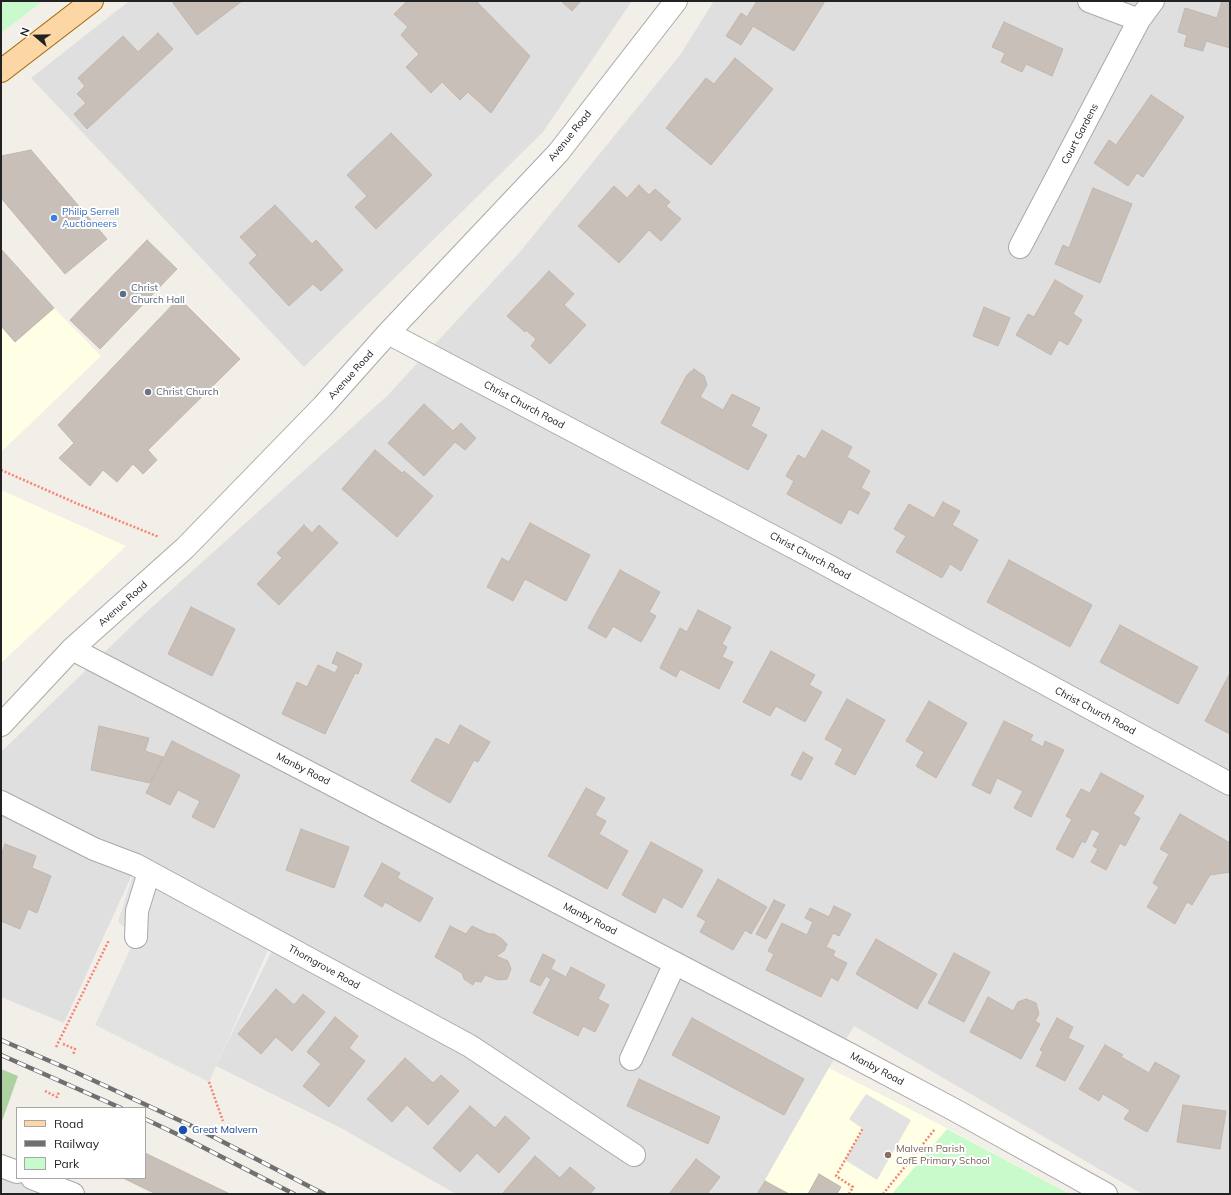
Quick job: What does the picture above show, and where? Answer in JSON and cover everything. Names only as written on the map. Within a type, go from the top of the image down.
[{"type":"main road","points":[[1,71],[92,1]]},
{"type":"street","name":"Avenue Road","points":[[1,725],[72,649],[185,548],[323,406],[388,333],[558,153],[676,1]]},
{"type":"street","points":[[1089,1],[1140,20]]},
{"type":"street","name":"Court Gardens","points":[[1020,247],[1140,20],[1153,1]]},
{"type":"street","name":"Christ Church Road","points":[[388,333],[812,557],[1230,784]]},
{"type":"street","name":"Manby Road","points":[[72,649],[951,1108],[1106,1194]]},
{"type":"street","name":"Thorngrove Road","points":[[1,802],[94,849],[136,865],[470,1046],[634,1155]]},
{"type":"street","points":[[136,937],[137,912],[149,872]]},
{"type":"street","points":[[631,1059],[675,963]]},
{"type":"street","points":[[1,1166],[16,1172]]},
{"type":"street","points":[[35,1179],[73,1194]]},
{"type":"path","points":[[1,470],[78,504],[185,548]]},
{"type":"path","points":[[56,1047],[111,937],[136,937]]},
{"type":"path","points":[[63,1044],[75,1049],[73,1055]]},
{"type":"path","points":[[208,1082],[223,1121]]},
{"type":"path","points":[[45,1091],[57,1097],[59,1092]]},
{"type":"path","points":[[883,1194],[951,1108]]},
{"type":"path","points":[[849,1194],[853,1187],[836,1176],[863,1128]]},
{"type":"shaded area","points":[[129,1],[632,1],[543,132],[304,367],[31,78]]},
{"type":"shaded area","points":[[714,1],[1230,1],[1230,1194],[1142,1194],[854,1026],[757,1194],[456,1194],[341,1128],[216,1066],[277,940],[136,866],[64,1023],[1,997],[1,752],[140,618],[388,395],[519,253],[680,55]]},
{"type":"shaded area","points":[[1,249],[54,308],[101,356],[1,452]]},
{"type":"shaded area","points":[[1,490],[126,546],[1,663]]},
{"type":"shaded area","points":[[136,865],[273,939],[209,1082],[95,1025],[136,937],[118,922]]},
{"type":"shaded area","name":"Malvern Parish CofE Primary School","points":[[829,1068],[939,1124],[1070,1194],[757,1194]]},
{"type":"shaded area","points":[[866,1094],[911,1120],[877,1180],[845,1160],[863,1129],[849,1119]]},
{"type":"shaded area","points":[[1,1166],[16,1172],[16,1179],[34,1179],[73,1194],[8,1194],[1,1191]]},
{"type":"green space","points":[[1,1],[43,1],[1,33]]},
{"type":"green space","points":[[1,1069],[18,1076],[1,1124]]},
{"type":"green space","points":[[947,1129],[1070,1194],[892,1194]]},
{"type":"building","points":[[175,1],[242,1],[197,35],[173,3]]},
{"type":"building","points":[[407,1],[476,1],[530,56],[491,113],[468,92],[460,100],[442,82],[431,93],[406,67],[419,54],[401,35],[408,27],[394,14]]},
{"type":"building","points":[[561,1],[581,1],[572,11]]},
{"type":"building","points":[[757,1],[825,1],[794,51],[753,26],[741,45],[726,36],[741,13],[747,17]]},
{"type":"building","points":[[1222,1],[1230,1],[1230,48],[1206,41],[1203,51],[1184,46],[1187,35],[1178,32],[1185,8],[1217,18]]},
{"type":"building","points":[[1004,22],[1063,49],[1052,76],[1026,64],[1022,72],[1001,62],[1005,53],[992,47]]},
{"type":"building","points":[[158,33],[173,49],[87,129],[74,114],[86,103],[77,94],[85,86],[78,78],[123,36],[138,52]]},
{"type":"building","points":[[735,58],[773,89],[711,165],[666,128],[706,78],[714,84]]},
{"type":"building","points":[[1151,95],[1184,117],[1143,177],[1137,173],[1128,186],[1094,163],[1109,140],[1116,145]]},
{"type":"building","points":[[391,133],[432,175],[376,229],[355,207],[367,196],[347,175]]},
{"type":"building","name":"Philip Serrell Auctioneers","points":[[31,150],[107,239],[65,274],[1,198],[1,156]]},
{"type":"building","points":[[639,185],[649,195],[655,189],[670,202],[666,206],[681,219],[661,241],[649,230],[619,263],[578,226],[614,186],[627,198]]},
{"type":"building","points":[[1093,188],[1132,204],[1100,283],[1055,264],[1063,245],[1069,248]]},
{"type":"building","points":[[275,205],[312,244],[316,240],[343,270],[321,291],[313,284],[289,306],[249,263],[257,255],[240,237]]},
{"type":"building","name":"Christ Church Hall","points":[[147,240],[177,269],[100,349],[70,320]]},
{"type":"building","points":[[1,249],[54,308],[15,342],[1,326]]},
{"type":"building","points":[[549,271],[574,294],[564,305],[586,325],[550,364],[531,346],[536,339],[526,330],[525,332],[507,316]]},
{"type":"building","points":[[1055,280],[1083,296],[1073,314],[1082,320],[1068,345],[1059,340],[1051,355],[1016,335],[1028,314],[1034,317]]},
{"type":"building","name":"Christ Church","points":[[179,298],[240,359],[148,450],[157,460],[143,474],[133,464],[117,482],[103,470],[90,486],[59,458],[74,443],[58,425]]},
{"type":"building","points":[[984,307],[1010,318],[998,346],[973,336]]},
{"type":"building","points":[[694,369],[704,376],[707,385],[700,397],[723,410],[732,394],[760,408],[751,426],[767,435],[748,470],[661,423],[687,375]]},
{"type":"building","points":[[424,404],[453,431],[461,423],[476,438],[465,450],[455,442],[424,476],[388,443]]},
{"type":"building","points":[[822,430],[852,447],[847,457],[870,471],[861,488],[870,493],[858,514],[849,509],[841,524],[787,494],[794,481],[786,476],[798,455],[805,459]]},
{"type":"building","points":[[375,450],[402,473],[404,471],[433,496],[397,537],[342,489]]},
{"type":"building","points":[[943,502],[960,511],[952,525],[978,540],[961,571],[950,564],[942,578],[896,552],[906,536],[894,529],[909,504],[934,518]]},
{"type":"building","points":[[530,523],[590,555],[566,601],[525,579],[513,601],[487,587],[502,558],[509,562]]},
{"type":"building","points":[[304,525],[312,533],[319,525],[338,543],[279,605],[257,584],[282,558],[277,553]]},
{"type":"building","points":[[1009,560],[1092,605],[1070,647],[987,602]]},
{"type":"building","points":[[620,570],[660,592],[649,612],[656,616],[641,642],[613,626],[606,638],[588,628]]},
{"type":"building","points":[[191,607],[235,629],[212,676],[168,654]]},
{"type":"building","points":[[698,610],[731,627],[722,644],[727,647],[722,657],[733,662],[719,689],[680,669],[676,677],[660,668],[680,628],[687,632]]},
{"type":"building","points":[[1120,625],[1198,667],[1178,704],[1100,662]]},
{"type":"building","points":[[771,651],[815,675],[809,685],[822,692],[805,722],[776,706],[770,716],[743,702]]},
{"type":"building","points":[[337,652],[362,664],[358,674],[355,673],[325,734],[282,714],[297,682],[307,687],[318,665],[335,673],[339,666],[332,663]]},
{"type":"building","points":[[1230,673],[1230,734],[1205,721]]},
{"type":"building","points":[[847,699],[885,720],[855,775],[835,764],[843,749],[825,739]]},
{"type":"building","points":[[929,701],[967,723],[936,778],[916,766],[924,752],[906,741]]},
{"type":"building","points":[[1004,721],[1033,735],[1030,740],[1043,747],[1045,741],[1064,750],[1031,817],[1014,808],[1023,791],[997,778],[990,794],[972,785]]},
{"type":"building","points":[[460,725],[490,742],[478,762],[474,760],[450,803],[411,781],[436,738],[449,745]]},
{"type":"building","points":[[99,726],[149,738],[145,751],[163,757],[150,783],[91,770]]},
{"type":"building","points":[[172,741],[240,775],[214,828],[192,817],[200,801],[178,790],[170,805],[146,793]]},
{"type":"building","points":[[803,752],[813,758],[801,780],[791,775]]},
{"type":"building","points":[[1101,773],[1144,796],[1133,814],[1140,818],[1125,846],[1120,843],[1106,870],[1091,862],[1098,849],[1093,846],[1100,833],[1092,829],[1085,843],[1082,841],[1073,858],[1056,849],[1072,819],[1066,816],[1081,789],[1090,793]]},
{"type":"building","points":[[586,788],[605,798],[595,815],[606,821],[599,834],[628,851],[607,889],[548,856]]},
{"type":"building","points":[[1180,814],[1230,843],[1230,872],[1210,875],[1192,905],[1187,902],[1175,924],[1147,907],[1159,887],[1153,883],[1169,854],[1160,849]]},
{"type":"building","points":[[301,829],[349,847],[334,888],[286,870]]},
{"type":"building","points":[[651,842],[703,870],[682,908],[663,897],[655,913],[622,895]]},
{"type":"building","points":[[5,844],[36,856],[32,868],[51,876],[37,913],[28,909],[20,929],[1,921],[1,855]]},
{"type":"building","points":[[382,863],[400,873],[397,878],[433,898],[420,922],[385,902],[382,907],[364,896]]},
{"type":"building","points":[[718,879],[767,907],[751,934],[745,930],[733,950],[700,932],[706,921],[697,916]]},
{"type":"building","points":[[774,900],[785,905],[766,939],[756,934]]},
{"type":"building","points":[[834,906],[851,914],[839,936],[833,933],[826,947],[835,951],[833,956],[847,963],[838,981],[831,977],[821,997],[766,970],[774,954],[768,951],[782,923],[807,935],[813,922],[805,918],[810,908],[829,917]]},
{"type":"building","points":[[450,926],[466,934],[472,926],[501,938],[507,944],[504,951],[496,956],[508,961],[511,969],[507,979],[498,980],[485,975],[481,982],[475,981],[473,985],[464,979],[462,973],[435,957]]},
{"type":"building","points":[[876,939],[937,974],[917,1009],[856,974]]},
{"type":"building","points":[[954,953],[990,972],[964,1022],[928,1003]]},
{"type":"building","points":[[543,954],[555,960],[551,969],[566,977],[571,967],[605,985],[598,999],[609,1005],[595,1032],[583,1026],[578,1036],[533,1013],[551,979],[546,976],[540,986],[530,981]]},
{"type":"building","points":[[276,989],[294,1005],[303,994],[325,1012],[292,1051],[276,1037],[261,1054],[238,1034]]},
{"type":"building","points":[[988,997],[1013,1011],[1018,1002],[1026,999],[1036,1003],[1039,1014],[1035,1021],[1040,1024],[1021,1059],[970,1032]]},
{"type":"building","points":[[335,1017],[358,1036],[349,1048],[365,1061],[329,1107],[303,1086],[321,1064],[307,1052]]},
{"type":"building","points":[[692,1018],[804,1079],[784,1115],[672,1055]]},
{"type":"building","points":[[1057,1018],[1073,1027],[1068,1038],[1084,1046],[1065,1081],[1036,1066],[1043,1052],[1040,1050]]},
{"type":"building","points":[[1105,1045],[1123,1055],[1121,1057],[1149,1073],[1155,1062],[1180,1076],[1147,1132],[1124,1119],[1130,1110],[1103,1094],[1099,1101],[1079,1089]]},
{"type":"building","points":[[405,1058],[433,1083],[441,1075],[459,1091],[428,1125],[407,1105],[392,1122],[367,1099]]},
{"type":"building","points":[[639,1079],[720,1117],[708,1144],[627,1106]]},
{"type":"building","points":[[1183,1105],[1226,1111],[1220,1149],[1177,1142]]},
{"type":"building","points":[[470,1106],[495,1128],[505,1116],[530,1138],[499,1173],[477,1153],[460,1172],[433,1148]]},
{"type":"building","points":[[146,1153],[230,1194],[156,1194],[125,1179],[146,1179]]},
{"type":"building","points":[[535,1156],[560,1178],[570,1167],[595,1188],[590,1194],[502,1194]]},
{"type":"building","points":[[696,1159],[720,1177],[707,1194],[669,1194]]},
{"type":"building","points":[[819,1174],[841,1187],[837,1194],[808,1194]]},
{"type":"building","points":[[765,1181],[789,1194],[757,1194]]},
{"type":"railway","points":[[1,1040],[73,1071],[196,1128],[324,1194]]},
{"type":"railway","points":[[1,1055],[119,1107]]},
{"type":"railway","points":[[146,1119],[294,1194]]},
{"type":"place","name":"Philip Serrell Auctioneers","points":[[54,218]]},
{"type":"place","name":"Christ Church Hall","points":[[123,294]]},
{"type":"place","name":"Christ Church","points":[[148,392]]},
{"type":"place","name":"Great Malvern","points":[[183,1130]]},
{"type":"place","name":"Malvern Parish CofE Primary School","points":[[888,1155]]}]
